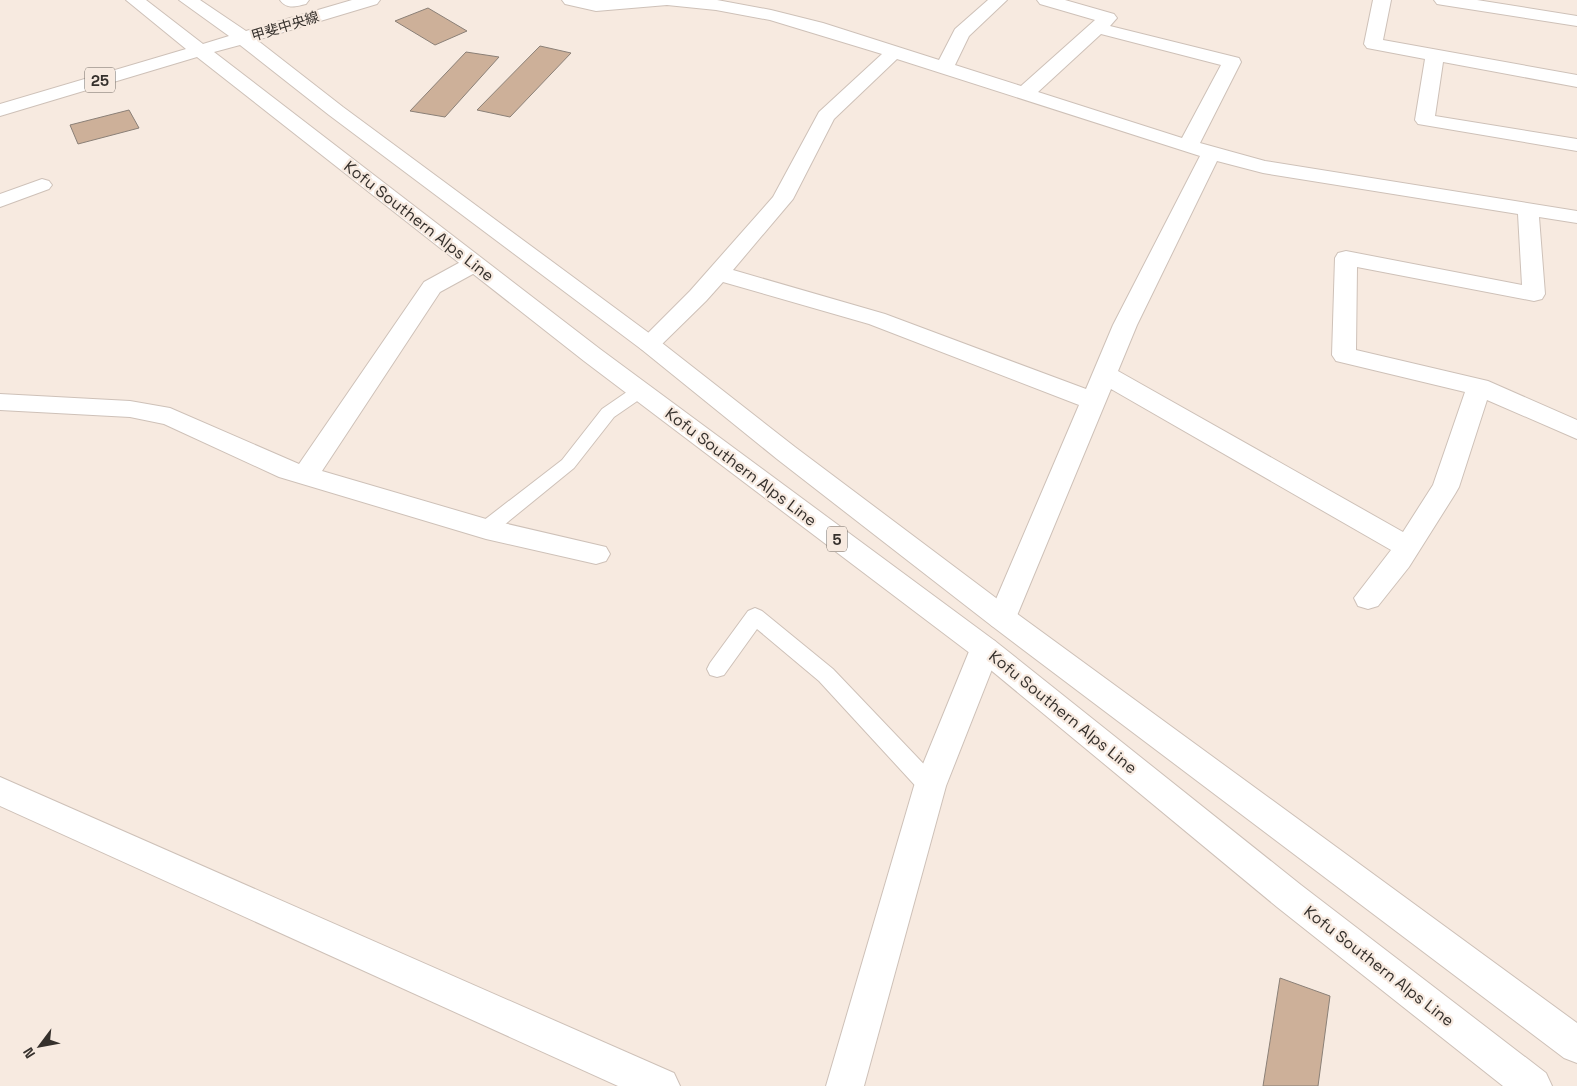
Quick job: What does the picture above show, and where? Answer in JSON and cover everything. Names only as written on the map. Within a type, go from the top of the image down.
[{"type":"street","name":"Kofu Southern Alps Line","points":[[135,0],[640,391],[984,649],[1289,896],[1533,1086]]},
{"type":"street","name":"5","points":[[188,0],[243,38],[336,111],[649,344],[786,453],[1002,618],[1577,1045]]},
{"type":"street","points":[[290,0],[293,2],[300,0]]},
{"type":"street","name":"甲斐中央線","points":[[199,51],[371,0]]},
{"type":"street","points":[[571,0],[596,6],[667,0],[716,5],[771,15],[894,52],[1188,146],[1263,167],[1577,217]]},
{"type":"street","points":[[944,68],[961,33],[998,0]]},
{"type":"street","points":[[1025,94],[1108,18],[1046,0]]},
{"type":"street","points":[[1382,0],[1373,44],[1577,81]]},
{"type":"street","points":[[1443,0],[1577,22]]},
{"type":"street","points":[[1097,28],[1232,62],[1188,146]]},
{"type":"street","name":"25","points":[[0,110],[199,51]]},
{"type":"street","points":[[649,344],[698,296],[782,199],[826,116],[894,52]]},
{"type":"street","points":[[1435,56],[1425,120],[1577,145]]},
{"type":"street","points":[[1002,618],[1125,325],[1211,153]]},
{"type":"street","points":[[0,201],[42,184]]},
{"type":"street","points":[[1528,208],[1534,294],[1346,258],[1344,356],[1479,386],[1577,430]]},
{"type":"street","points":[[305,475],[432,287],[474,264]]},
{"type":"street","points":[[718,273],[877,319],[1092,402]]},
{"type":"street","points":[[1104,374],[1407,547]]},
{"type":"street","points":[[1368,598],[1407,547],[1446,487],[1479,386]]},
{"type":"street","points":[[0,402],[130,409],[170,417],[288,470],[486,529],[596,554]]},
{"type":"street","points":[[845,1086],[930,786],[984,649]]},
{"type":"street","points":[[0,791],[660,1086]]},
{"type":"lane","points":[[486,529],[568,464],[608,413],[640,391]]},
{"type":"lane","points":[[717,669],[755,616],[826,675],[930,786]]},
{"type":"building","points":[[428,8],[467,31],[435,45],[395,21]]},
{"type":"building","points":[[540,46],[571,53],[510,117],[477,110]]},
{"type":"building","points":[[466,52],[499,57],[445,117],[410,111]]},
{"type":"building","points":[[129,110],[139,128],[78,144],[70,125]]},
{"type":"building","points":[[1280,978],[1330,996],[1318,1086],[1263,1086]]}]
